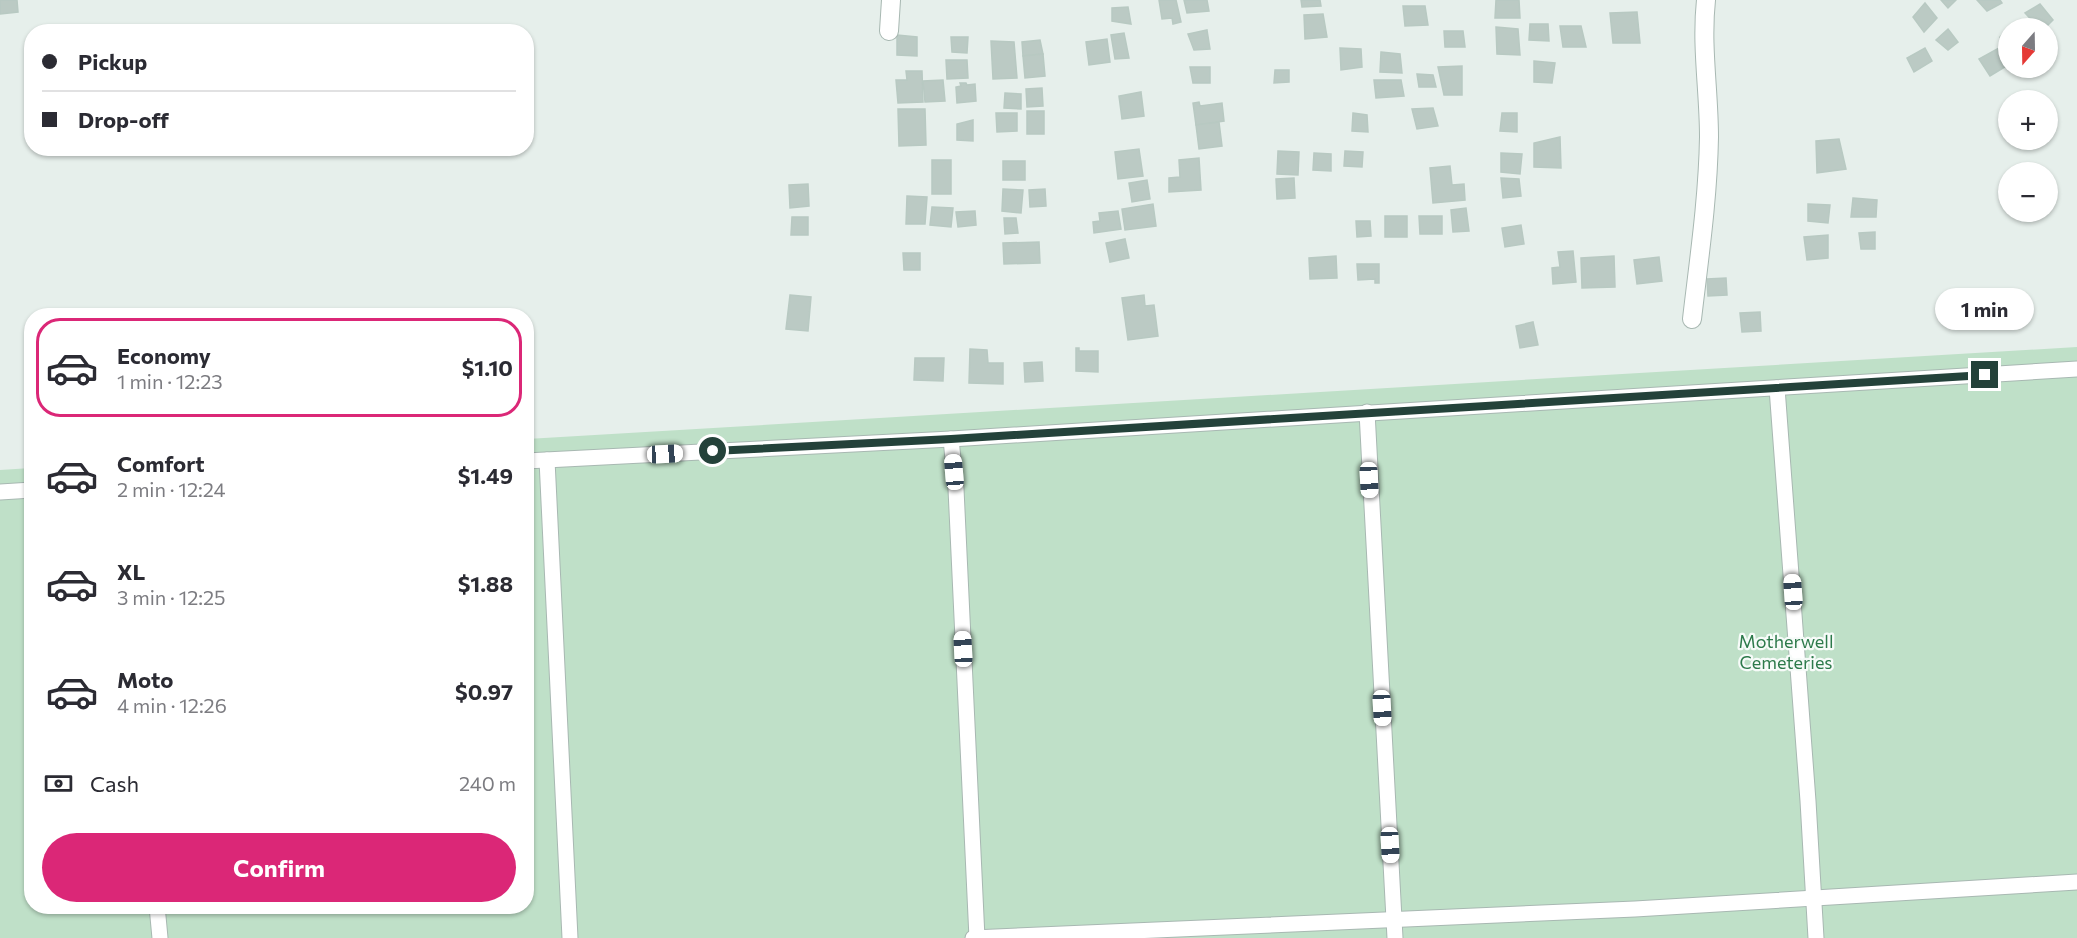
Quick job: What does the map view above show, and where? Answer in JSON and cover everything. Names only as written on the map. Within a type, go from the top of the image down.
[{"type":"street","points":[[889,31],[891,0]]},
{"type":"street","points":[[1692,319],[1709,137],[1708,77],[1703,29],[1706,0]]},
{"type":"lane","points":[[534,461],[951,439],[2077,369]]},
{"type":"lane","points":[[1777,388],[1808,790],[1812,898],[1816,938]]},
{"type":"lane","points":[[1367,412],[1395,938]]},
{"type":"lane","points":[[951,439],[956,489],[976,938],[1635,909],[2077,882]]},
{"type":"lane","points":[[546,460],[570,938]]},
{"type":"lane","points":[[0,492],[24,490]]},
{"type":"lane","points":[[158,914],[160,938]]},
{"type":"green space","name":"Motherwell Cemeteries","points":[[2077,347],[2077,938],[0,938],[0,470],[24,468],[24,914],[534,914],[534,439]]},
{"type":"building","points":[[0,0],[17,0],[18,12],[0,14]]},
{"type":"building","points":[[1159,0],[1176,0],[1181,22],[1173,24],[1172,18],[1162,19]]},
{"type":"building","points":[[1184,0],[1207,0],[1209,11],[1187,13]]},
{"type":"building","points":[[1301,0],[1320,0],[1321,6],[1302,7]]},
{"type":"building","points":[[1496,0],[1519,0],[1520,18],[1495,18]]},
{"type":"building","points":[[1941,0],[1956,0],[1948,8]]},
{"type":"building","points":[[1977,0],[2000,0],[2002,3],[1987,11]]},
{"type":"building","points":[[1925,3],[1937,18],[1924,32],[1913,17]]},
{"type":"building","points":[[2040,4],[2051,18],[2030,18],[2025,13]]},
{"type":"building","points":[[1403,6],[1425,6],[1428,25],[1405,26]]},
{"type":"building","points":[[1128,7],[1131,24],[1112,21],[1112,8]]},
{"type":"building","points":[[1637,12],[1640,43],[1613,43],[1610,13]]},
{"type":"building","points":[[1323,14],[1327,37],[1305,39],[1304,15]]},
{"type":"building","points":[[1530,24],[1548,24],[1549,41],[1529,40]]},
{"type":"building","points":[[1560,26],[1581,26],[1586,47],[1563,47]]},
{"type":"building","points":[[1496,27],[1518,29],[1520,55],[1497,54]]},
{"type":"building","points":[[1948,29],[1958,42],[1948,50],[1936,40]]},
{"type":"building","points":[[1207,30],[1210,49],[1194,50],[1188,34]]},
{"type":"building","points":[[1444,31],[1463,31],[1465,47],[1445,47]]},
{"type":"building","points":[[1124,33],[1129,58],[1115,59],[1111,35]]},
{"type":"building","points":[[897,35],[917,37],[917,56],[897,55]]},
{"type":"building","points":[[951,37],[968,37],[967,53],[952,52]]},
{"type":"building","points":[[1107,39],[1110,62],[1089,65],[1086,42]]},
{"type":"building","points":[[1040,40],[1043,54],[1023,56],[1022,42]]},
{"type":"building","points":[[991,41],[1014,42],[1017,78],[993,79]]},
{"type":"building","points":[[1340,48],[1361,49],[1362,67],[1341,70]]},
{"type":"building","points":[[1925,48],[1932,61],[1914,72],[1907,58]]},
{"type":"building","points":[[1998,49],[1998,71],[1990,76],[1979,59]]},
{"type":"building","points":[[1381,52],[1400,54],[1402,73],[1380,72]]},
{"type":"building","points":[[1043,54],[1045,76],[1025,78],[1023,56]]},
{"type":"building","points":[[946,60],[967,60],[968,78],[947,79]]},
{"type":"building","points":[[1534,61],[1555,63],[1552,83],[1534,82]]},
{"type":"building","points":[[1462,66],[1462,95],[1444,95],[1438,67]]},
{"type":"building","points":[[1190,67],[1210,67],[1210,83],[1193,83]]},
{"type":"building","points":[[1275,70],[1289,70],[1289,82],[1274,83]]},
{"type":"building","points":[[906,71],[922,71],[923,102],[898,103],[896,80],[907,80]]},
{"type":"building","points":[[1417,74],[1433,75],[1436,87],[1419,87]]},
{"type":"building","points":[[943,80],[945,101],[925,102],[923,81]]},
{"type":"building","points":[[1374,80],[1401,80],[1404,96],[1376,98]]},
{"type":"building","points":[[960,83],[975,84],[976,101],[957,103],[956,87],[961,86]]},
{"type":"building","points":[[1042,88],[1043,106],[1027,107],[1026,89]]},
{"type":"building","points":[[1141,92],[1144,116],[1122,119],[1119,96]]},
{"type":"building","points":[[1005,93],[1021,94],[1021,109],[1004,108]]},
{"type":"building","points":[[1199,102],[1200,106],[1222,103],[1224,121],[1196,125],[1193,103]]},
{"type":"building","points":[[1433,108],[1438,126],[1417,129],[1412,109]]},
{"type":"building","points":[[898,109],[925,109],[926,145],[899,146]]},
{"type":"building","points":[[1027,111],[1044,111],[1044,134],[1027,134]]},
{"type":"building","points":[[996,113],[1017,113],[1017,131],[997,132]]},
{"type":"building","points":[[1353,113],[1367,115],[1368,132],[1352,131]]},
{"type":"building","points":[[1502,113],[1517,113],[1517,132],[1500,131]]},
{"type":"building","points":[[973,120],[973,141],[957,140],[957,124]]},
{"type":"building","points":[[1219,122],[1222,146],[1199,149],[1196,125]]},
{"type":"building","points":[[1560,137],[1561,168],[1534,167],[1534,143]]},
{"type":"building","points":[[1839,139],[1846,169],[1817,173],[1816,141]]},
{"type":"building","points":[[1139,149],[1143,176],[1118,179],[1115,152]]},
{"type":"building","points":[[1278,151],[1299,152],[1298,175],[1277,174]]},
{"type":"building","points":[[1345,151],[1363,152],[1362,167],[1344,166]]},
{"type":"building","points":[[1314,153],[1331,154],[1331,171],[1313,170]]},
{"type":"building","points":[[1501,153],[1522,154],[1520,174],[1501,172]]},
{"type":"building","points":[[1199,158],[1201,190],[1169,192],[1169,178],[1180,177],[1179,160]]},
{"type":"building","points":[[932,160],[951,160],[951,194],[932,194]]},
{"type":"building","points":[[1003,161],[1025,161],[1025,180],[1003,180]]},
{"type":"building","points":[[1450,166],[1452,185],[1464,184],[1465,200],[1433,203],[1430,168]]},
{"type":"building","points":[[1294,178],[1295,198],[1277,199],[1276,179]]},
{"type":"building","points":[[1501,178],[1519,179],[1521,196],[1503,198]]},
{"type":"building","points":[[1147,180],[1150,199],[1132,202],[1129,183]]},
{"type":"building","points":[[808,184],[809,206],[790,208],[789,185]]},
{"type":"building","points":[[1003,189],[1023,190],[1021,213],[1002,211]]},
{"type":"building","points":[[1045,189],[1046,206],[1030,207],[1029,190]]},
{"type":"building","points":[[907,196],[927,197],[925,224],[906,224]]},
{"type":"building","points":[[1853,198],[1877,200],[1876,217],[1851,217]]},
{"type":"building","points":[[1153,204],[1156,226],[1125,230],[1122,209]]},
{"type":"building","points":[[1808,204],[1830,205],[1828,223],[1808,221]]},
{"type":"building","points":[[932,207],[953,208],[951,227],[930,225]]},
{"type":"building","points":[[1466,208],[1469,231],[1453,232],[1451,210]]},
{"type":"building","points":[[975,211],[976,225],[958,227],[956,212]]},
{"type":"building","points":[[1118,211],[1121,229],[1094,233],[1093,222],[1100,221],[1099,213]]},
{"type":"building","points":[[1385,216],[1407,216],[1407,237],[1385,237]]},
{"type":"building","points":[[1419,216],[1442,216],[1442,234],[1420,234]]},
{"type":"building","points":[[792,217],[808,217],[808,235],[791,235]]},
{"type":"building","points":[[1004,218],[1016,218],[1018,233],[1005,234]]},
{"type":"building","points":[[1356,221],[1370,221],[1371,236],[1357,237]]},
{"type":"building","points":[[1521,225],[1524,244],[1505,247],[1502,228]]},
{"type":"building","points":[[1875,232],[1875,249],[1861,249],[1859,233]]},
{"type":"building","points":[[1828,235],[1828,258],[1807,260],[1804,237]]},
{"type":"building","points":[[1125,239],[1129,258],[1110,262],[1106,243]]},
{"type":"building","points":[[1039,242],[1040,263],[1004,264],[1003,243]]},
{"type":"building","points":[[1573,251],[1576,282],[1553,284],[1552,268],[1560,267],[1558,252]]},
{"type":"building","points":[[903,253],[920,253],[920,270],[904,270]]},
{"type":"building","points":[[1336,256],[1337,278],[1310,279],[1309,258]]},
{"type":"building","points":[[1614,256],[1615,287],[1582,288],[1581,258]]},
{"type":"building","points":[[1659,257],[1662,281],[1637,284],[1634,260]]},
{"type":"building","points":[[1357,264],[1379,264],[1379,283],[1375,283],[1375,279],[1358,280]]},
{"type":"building","points":[[1726,278],[1727,295],[1708,296],[1707,279]]},
{"type":"building","points":[[790,295],[811,297],[808,331],[786,329]]},
{"type":"building","points":[[1144,295],[1145,306],[1154,305],[1158,336],[1128,340],[1122,298]]},
{"type":"building","points":[[1760,312],[1761,331],[1742,332],[1740,313]]},
{"type":"building","points":[[1533,322],[1538,345],[1520,348],[1516,326]]},
{"type":"building","points":[[1076,348],[1079,348],[1079,351],[1098,351],[1098,372],[1076,371]]},
{"type":"building","points":[[970,349],[987,350],[988,363],[1003,363],[1003,384],[969,383]]},
{"type":"building","points":[[915,358],[944,358],[943,381],[914,380]]},
{"type":"building","points":[[1042,362],[1043,381],[1025,382],[1024,363]]},
{"type":"route","points":[[713,451],[951,439],[1985,375]]}]
